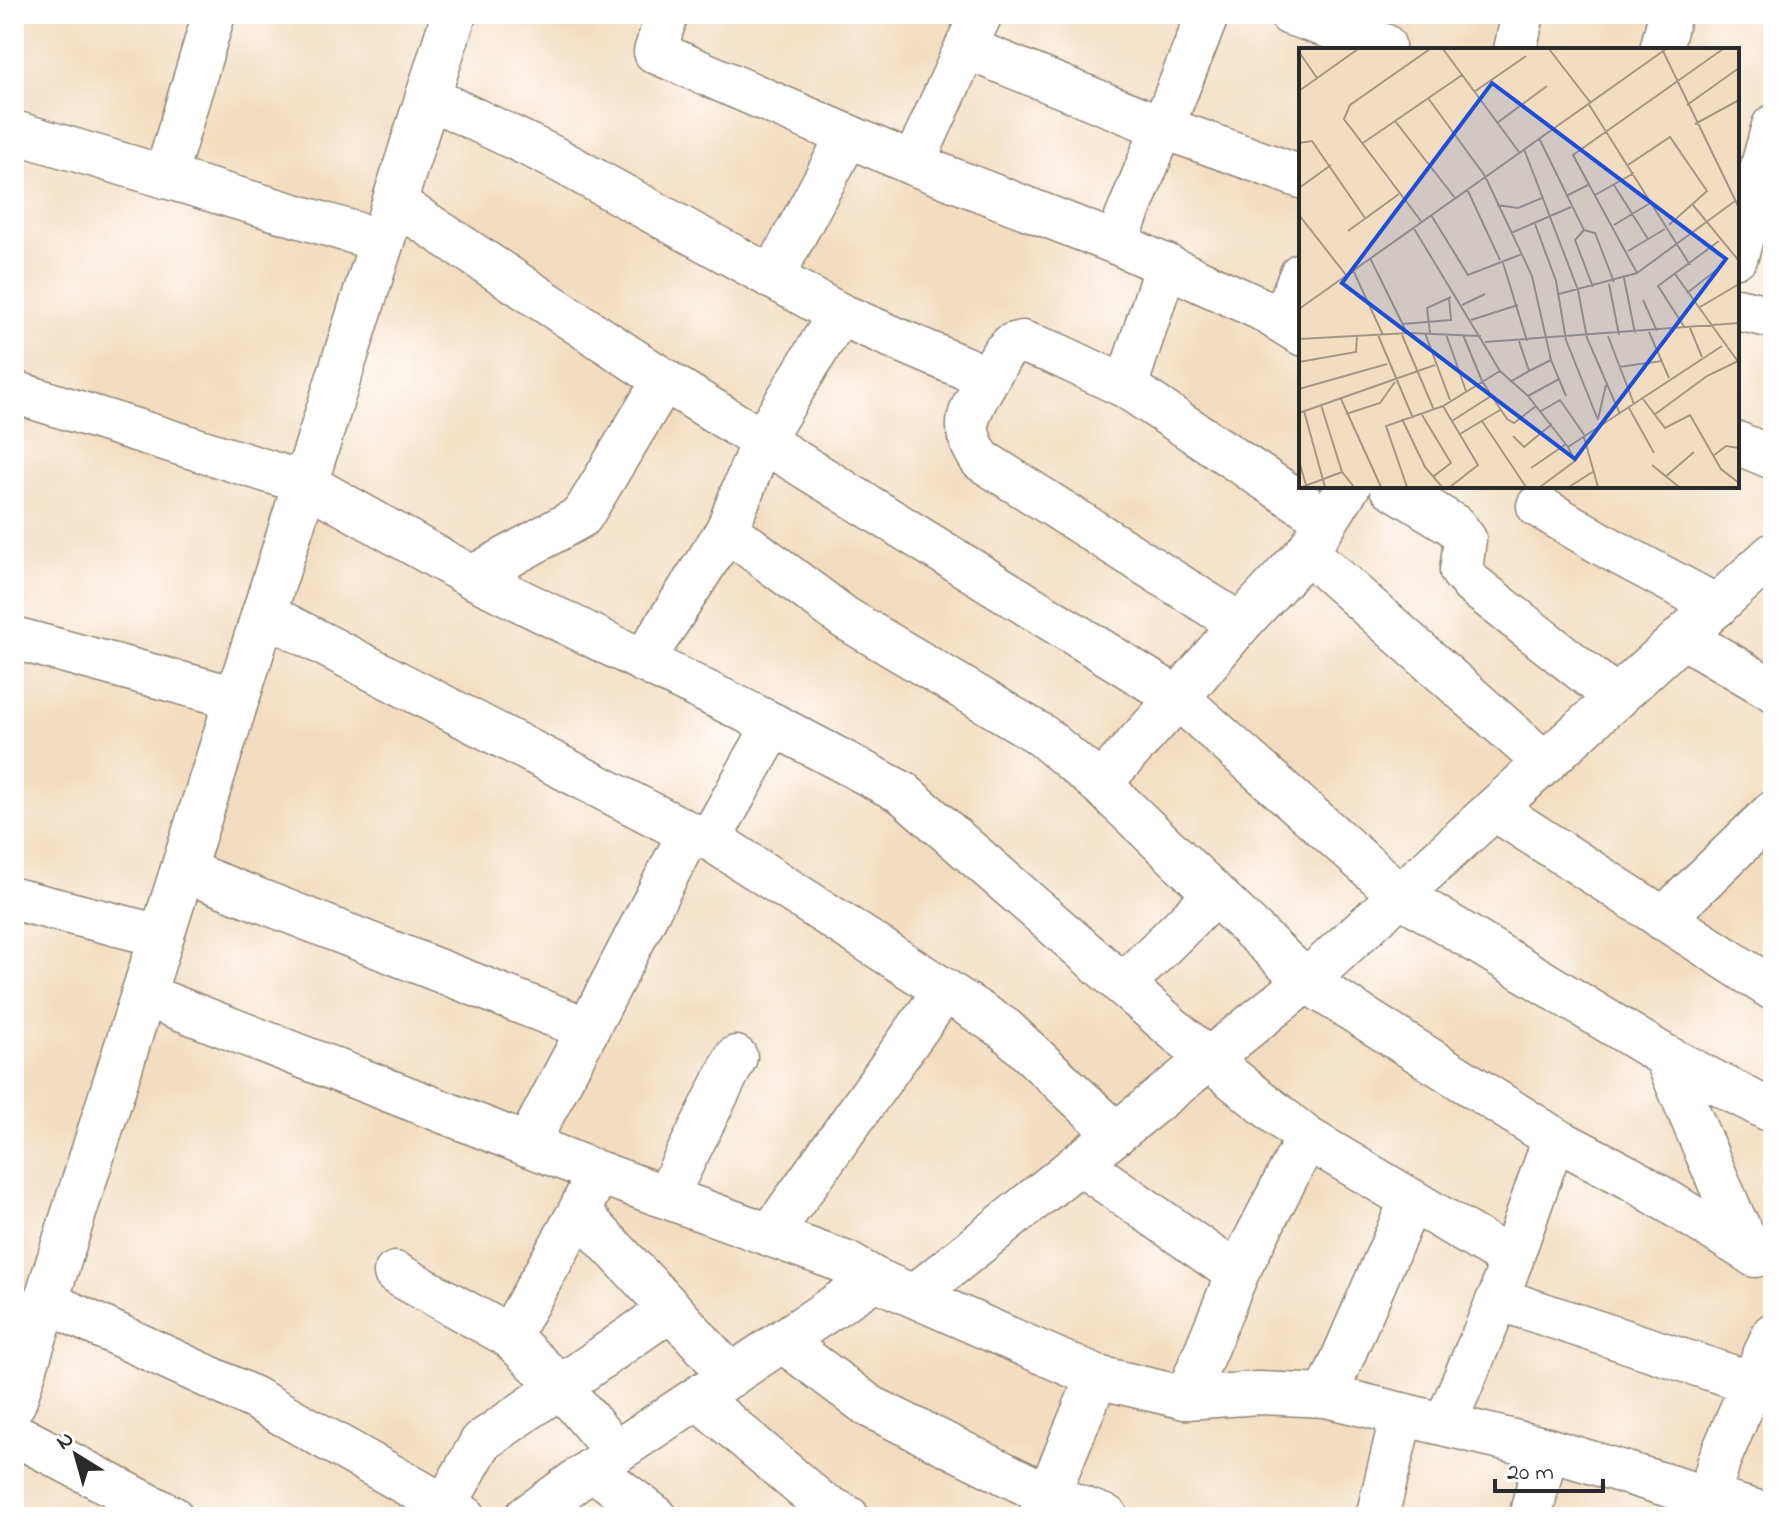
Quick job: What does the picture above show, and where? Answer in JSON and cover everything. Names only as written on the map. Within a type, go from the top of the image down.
[{"type":"street","points":[[165,177],[214,14]]},
{"type":"street","points":[[14,1402],[454,14]]},
{"type":"street","points":[[667,14],[655,52],[913,164],[1116,243],[1261,309],[1291,328],[1299,285]]},
{"type":"street","points":[[1116,243],[1208,14]]},
{"type":"street","points":[[1290,14],[1386,36]]},
{"type":"street","points":[[1515,48],[1523,14]]},
{"type":"street","points":[[1662,48],[1670,14]]},
{"type":"street","points":[[913,164],[973,31],[1162,127],[1299,176]]},
{"type":"street","points":[[428,97],[551,156],[839,314],[988,378]]},
{"type":"street","points":[[1739,249],[1773,126]]},
{"type":"street","points":[[14,132],[165,177],[388,222],[664,380],[1178,698],[1400,895],[1665,1056],[1773,1112]]},
{"type":"street","points":[[772,278],[848,136]]},
{"type":"street","points":[[1126,387],[1166,265]]},
{"type":"street","points":[[1739,309],[1773,317]]},
{"type":"street","points":[[643,661],[727,530],[762,441],[839,314]]},
{"type":"street","points":[[1240,624],[981,460],[972,447],[966,429],[969,411],[1002,354],[1011,345],[1022,342],[1054,353],[1126,387],[1328,519],[1545,763]]},
{"type":"street","points":[[472,577],[582,516],[664,380]]},
{"type":"street","points":[[14,392],[305,483],[472,577],[774,725],[903,793],[1208,1059],[1307,1138],[1512,1260]]},
{"type":"street","points":[[1739,444],[1773,458]]},
{"type":"street","points":[[1393,488],[1455,526],[1465,539],[1461,571],[1472,584],[1617,698]]},
{"type":"street","points":[[1538,506],[1717,606]]},
{"type":"street","points":[[1100,784],[1178,698],[1328,519]]},
{"type":"street","points":[[727,530],[845,618],[1040,734],[1100,784],[1306,981],[1554,1138],[1632,1179],[1764,1262]]},
{"type":"street","points":[[915,1295],[1306,981],[1773,554]]},
{"type":"street","points":[[263,613],[699,836],[1005,1029],[1116,1133]]},
{"type":"street","points":[[1683,637],[1773,690]]},
{"type":"street","points":[[14,638],[236,698]]},
{"type":"street","points":[[527,1145],[588,1029],[699,836],[774,725]]},
{"type":"street","points":[[1494,809],[1773,989]]},
{"type":"street","points":[[1663,919],[1773,812]]},
{"type":"street","points":[[182,870],[588,1029]]},
{"type":"street","points":[[1123,985],[1215,894]]},
{"type":"street","points":[[14,899],[161,936]]},
{"type":"street","points":[[770,1235],[945,990]]},
{"type":"street","points":[[142,994],[597,1172],[847,1263],[875,1279],[1097,1377],[1186,1398],[1259,1393],[1326,1396],[1547,1449],[1692,1502],[1773,1516]]},
{"type":"street","points":[[1665,1056],[1734,1218],[1764,1262]]},
{"type":"street","points":[[666,1197],[736,1057]]},
{"type":"street","points":[[1186,1398],[1237,1274],[1307,1138]]},
{"type":"street","points":[[1445,1424],[1498,1299],[1554,1138]]},
{"type":"street","points":[[1079,1163],[1237,1274]]},
{"type":"street","points":[[509,1336],[579,1212],[597,1172]]},
{"type":"street","points":[[1326,1396],[1411,1200]]},
{"type":"street","points":[[579,1212],[671,1309],[715,1387],[820,1502],[848,1517]]},
{"type":"street","points":[[395,1273],[509,1336],[561,1387],[604,1461],[656,1517]]},
{"type":"street","points":[[526,1517],[875,1279]]},
{"type":"street","points":[[1498,1299],[1758,1393]]},
{"type":"street","points":[[45,1301],[254,1398],[455,1512],[481,1442],[671,1309]]},
{"type":"street","points":[[1692,1502],[1758,1393],[1773,1334]]},
{"type":"street","points":[[782,1341],[869,1406],[1044,1506],[1107,1517]]},
{"type":"street","points":[[1044,1506],[1097,1377]]},
{"type":"street","points":[[1377,1517],[1402,1414]]},
{"type":"street","points":[[14,1434],[172,1517]]},
{"type":"street","points":[[1530,1517],[1547,1449]]}]
